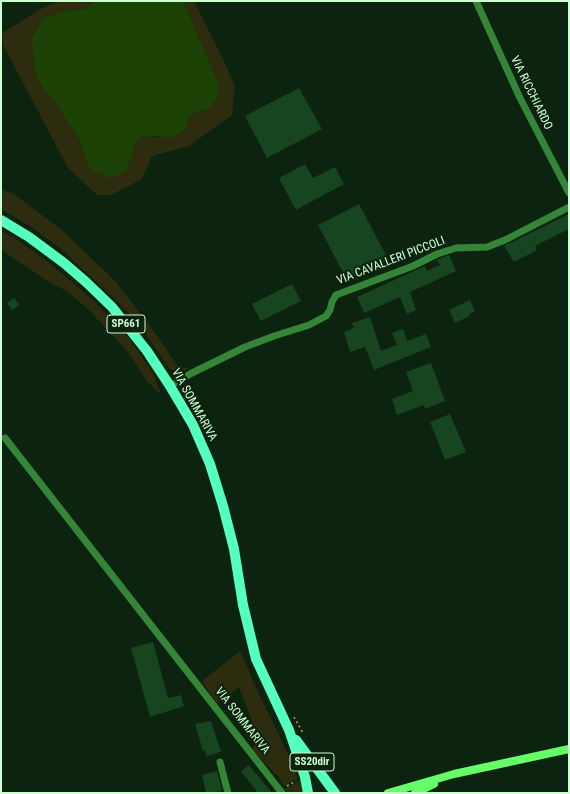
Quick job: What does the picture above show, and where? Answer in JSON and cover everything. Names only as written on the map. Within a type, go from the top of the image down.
[{"type":"main road","name":"VIA SOMMARIVA","points":[[1,220],[35,241],[64,263],[112,307],[131,329],[170,386],[193,425],[210,464],[223,506],[234,549],[243,605],[256,659],[288,730]]},
{"type":"main road","name":"SS20dir","points":[[288,730],[335,793]]},
{"type":"main road","name":"SS20dir","points":[[288,730],[305,777],[308,793]]},
{"type":"main road","points":[[388,793],[454,774],[569,749]]},
{"type":"main road","points":[[415,793],[431,785],[488,767]]},
{"type":"main road","points":[[326,793],[339,793]]},
{"type":"street","name":"VIA RICCHIARDO","points":[[476,1],[520,98],[569,194]]},
{"type":"street","name":"VIA CAVALLERI PICCOLI","points":[[170,386],[190,374],[245,347],[309,325],[326,316],[336,295],[414,266],[437,254],[456,248],[487,247],[505,240],[569,207]]},
{"type":"street","name":"VIA SOMMARIVA","points":[[5,438],[282,793]]},
{"type":"street","points":[[220,762],[228,793]]},
{"type":"shaded area","points":[[61,1],[97,1],[85,9],[66,11],[42,86],[56,104],[78,138],[90,169],[126,172],[136,142],[142,137],[171,137],[185,130],[189,116],[207,109],[219,85],[183,1],[194,1],[235,86],[232,115],[189,146],[152,156],[142,179],[111,195],[97,195],[68,168],[3,45],[2,33],[46,6]]},
{"type":"shaded area","points":[[97,1],[183,1],[219,85],[217,99],[207,109],[189,116],[185,130],[170,138],[156,136],[142,137],[136,142],[126,172],[110,178],[90,169],[78,138],[56,104],[42,86],[35,70],[32,39],[43,18],[66,11],[85,9]]},
{"type":"shaded area","points":[[1,189],[15,195],[62,230],[116,282],[153,330],[179,368],[189,368],[179,374],[169,368],[142,329],[120,304],[61,249],[33,228],[1,209]]},
{"type":"shaded area","points":[[1,231],[13,237],[46,260],[93,300],[128,337],[153,373],[161,395],[146,380],[128,352],[89,310],[67,291],[54,285],[1,250]]},
{"type":"shaded area","points":[[240,651],[298,778],[284,786],[278,776],[252,750],[258,736],[239,687],[217,703],[202,681]]},
{"type":"shaded area","points":[[301,780],[304,793],[288,793],[285,789]]},
{"type":"building","points":[[299,88],[322,129],[267,158],[245,116]]},
{"type":"building","points":[[305,164],[313,178],[335,167],[344,184],[296,210],[279,178]]},
{"type":"building","points":[[359,204],[388,259],[347,280],[318,225]]},
{"type":"building","points":[[569,214],[569,229],[535,246],[537,250],[514,262],[504,246]]},
{"type":"building","points":[[449,255],[456,271],[410,292],[416,310],[407,314],[400,297],[364,313],[357,297],[425,266],[427,271],[440,265],[437,260]]},
{"type":"building","points":[[292,284],[301,301],[261,321],[252,304]]},
{"type":"building","points":[[14,298],[19,305],[12,310],[7,303]]},
{"type":"building","points":[[470,300],[475,311],[469,314],[470,316],[455,323],[449,310]]},
{"type":"building","points":[[370,317],[381,351],[397,345],[392,333],[403,329],[407,341],[426,334],[431,347],[374,370],[365,347],[350,352],[344,332],[354,328],[352,323]]},
{"type":"building","points":[[431,363],[445,401],[425,409],[424,405],[397,415],[392,399],[413,391],[406,372]]},
{"type":"building","points":[[450,414],[466,452],[445,460],[430,422]]},
{"type":"building","points":[[153,642],[168,698],[181,695],[184,706],[150,717],[131,648]]},
{"type":"building","points":[[211,721],[221,752],[206,756],[205,750],[203,751],[195,724]]},
{"type":"building","points":[[249,765],[272,793],[258,793],[241,771]]},
{"type":"building","points":[[217,771],[222,791],[206,793],[202,775]]}]
